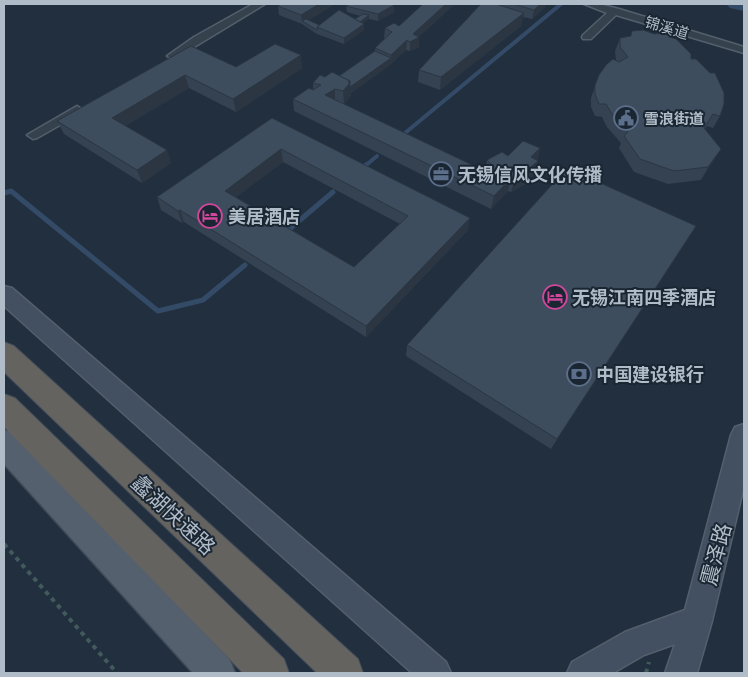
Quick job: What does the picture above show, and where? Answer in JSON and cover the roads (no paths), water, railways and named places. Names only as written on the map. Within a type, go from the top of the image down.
[{"type":"highway","name":"蠡湖快速路","points":[[4,354],[344,673]]},
{"type":"highway","points":[[4,407],[270,673]]},
{"type":"main road","points":[[4,294],[435,673]]},
{"type":"main road","points":[[4,342],[359,673]]},
{"type":"main road","name":"震泽路","points":[[680,673],[697,621],[744,434]]},
{"type":"main road","points":[[4,443],[217,673]]},
{"type":"main road","points":[[583,673],[636,643],[697,621]]},
{"type":"street","points":[[158,64],[260,4]]},
{"type":"street","name":"锦溪道","points":[[589,4],[744,50]]},
{"type":"street","points":[[587,37],[615,12]]},
{"type":"street","points":[[41,140],[33,135],[83,107]]},
{"type":"waterway","points":[[399,138],[561,4]]},
{"type":"waterway","points":[[737,4],[744,5]]},
{"type":"waterway","points":[[365,166],[377,156]]},
{"type":"waterway","points":[[361,169],[366,165]]},
{"type":"waterway","points":[[4,193],[11,191],[158,311],[203,300],[245,265]]},
{"type":"waterway","points":[[286,232],[333,192]]},
{"type":"place","name":"雪浪街道","points":[[626,118]]},
{"type":"place","name":"无锡信风文化传播","points":[[441,174]]},
{"type":"place","name":"美居酒店","points":[[210,216]]},
{"type":"place","name":"无锡江南四季酒店","points":[[555,297]]},
{"type":"place","name":"中国建设银行","points":[[579,374]]}]
